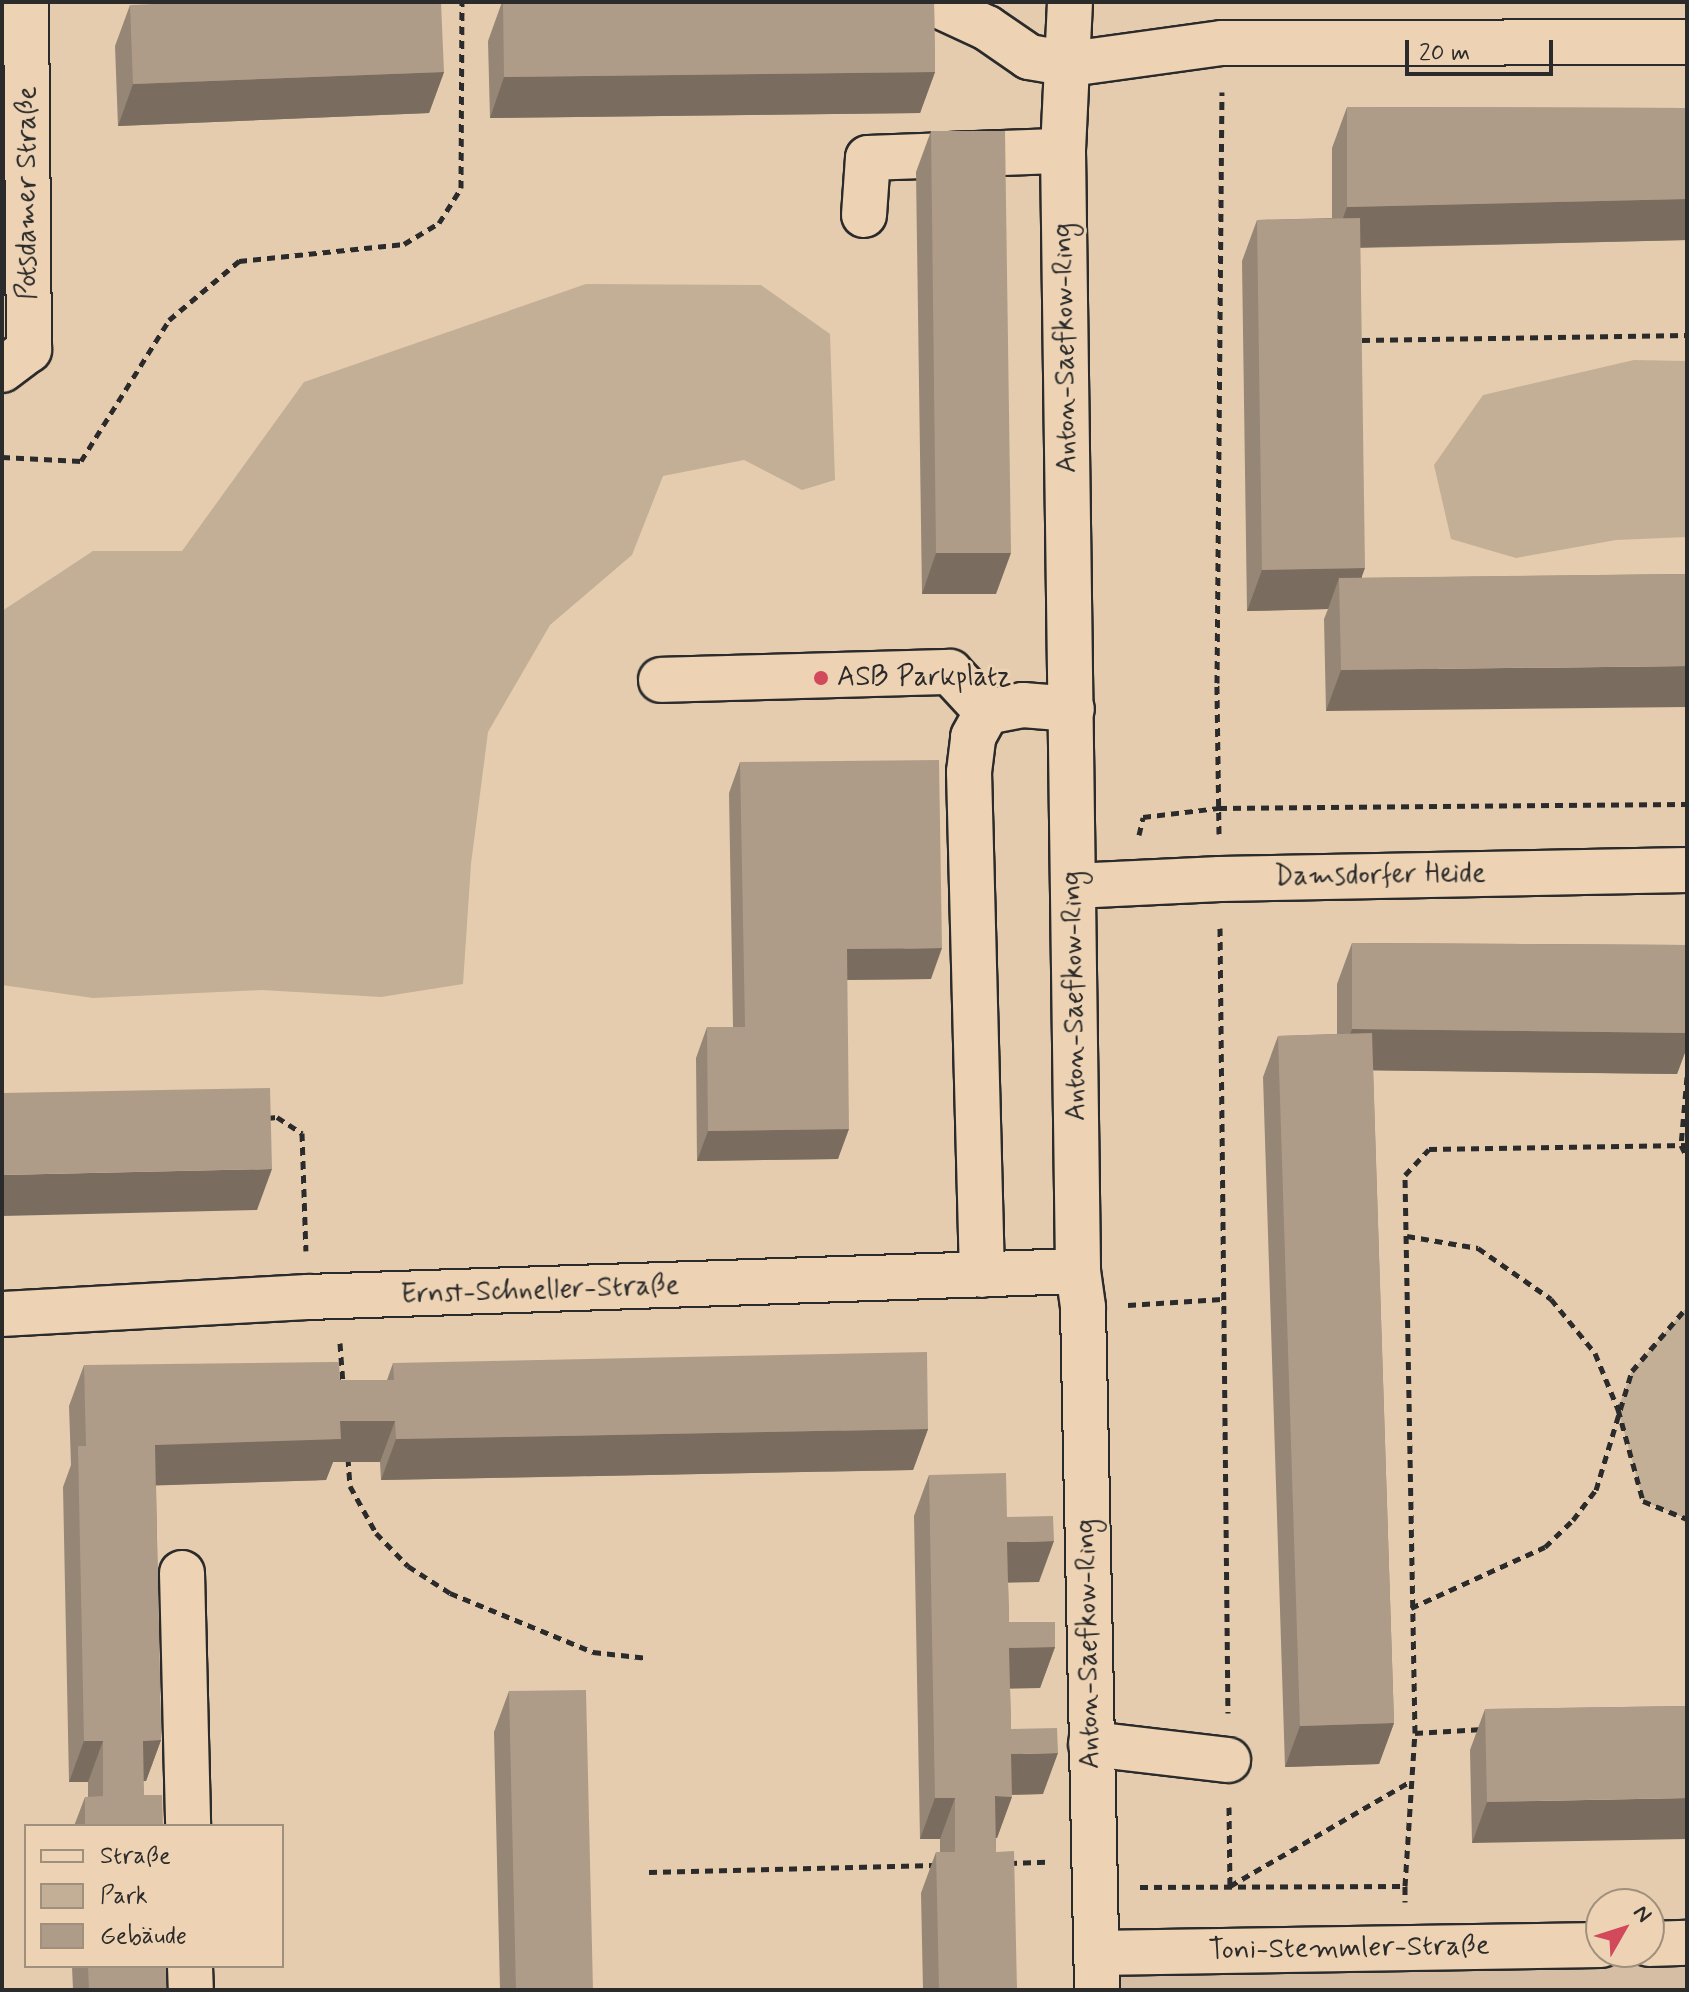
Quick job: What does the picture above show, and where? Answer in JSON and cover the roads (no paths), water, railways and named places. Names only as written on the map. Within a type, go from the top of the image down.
[{"type":"street","name":"Potsdamer Straße","points":[[2,370],[29,350],[26,2]]},
{"type":"street","points":[[931,2],[987,28],[1029,57],[1070,64],[1222,43],[1687,42]]},
{"type":"street","name":"Anton-Saefkow-Ring","points":[[1070,2],[1070,64],[1063,151],[1073,886],[1097,1971]]},
{"type":"street","points":[[864,215],[868,158],[1063,151]]},
{"type":"street","points":[[661,680],[950,672],[987,712]]},
{"type":"street","points":[[982,1275],[969,772],[973,737],[987,712],[1023,705],[1072,709]]},
{"type":"street","name":"Damsdorfer Heide","points":[[1073,886],[1220,879],[1687,870]]},
{"type":"street","name":"Ernst-Schneller-Straße","points":[[2,1314],[322,1297],[982,1275],[1081,1289]]},
{"type":"street","points":[[182,1573],[188,1824]]},
{"type":"street","points":[[1091,1744],[1228,1760]]},
{"type":"street","points":[[1665,1944],[1687,1943]]},
{"type":"street","name":"Toni-Stemmler-Straße","points":[[1097,1971],[1404,1950],[1585,1945]]},
{"type":"street","points":[[190,1968],[191,1990]]},
{"type":"place","name":"ASB Parkplatz","points":[[821,678]]}]
